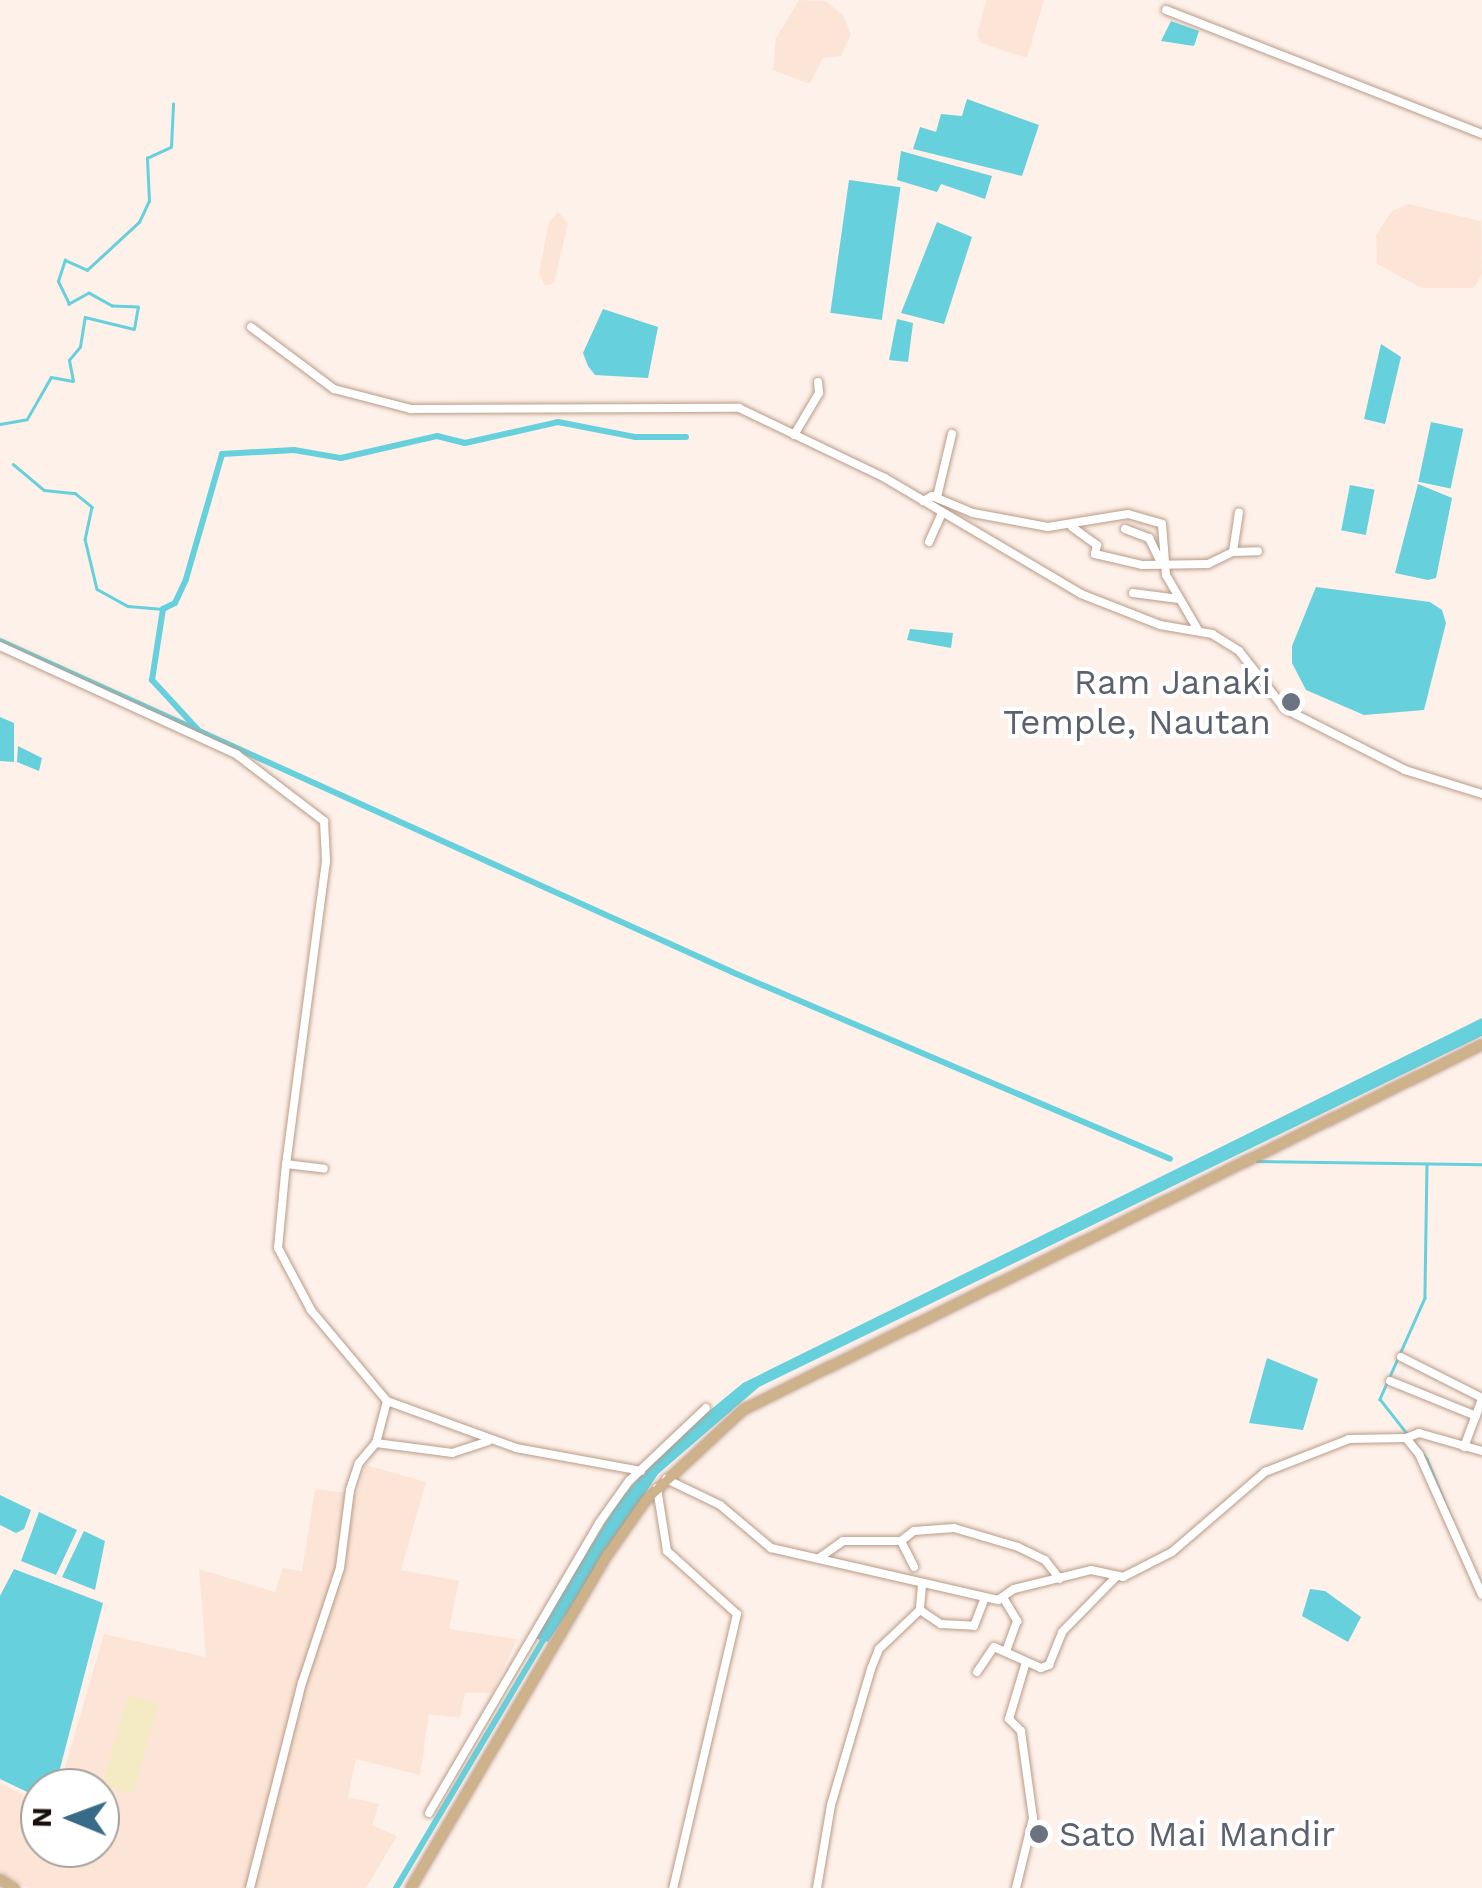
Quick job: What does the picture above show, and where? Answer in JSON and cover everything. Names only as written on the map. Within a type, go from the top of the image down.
[{"type":"main road","points":[[410,1888],[607,1554],[657,1488],[742,1410],[793,1379],[1482,1044]]},
{"type":"main road","points":[[0,1879],[14,1888]]},
{"type":"street","points":[[1166,10],[1482,134]]},
{"type":"street","points":[[251,328],[334,389],[411,409],[739,408],[923,502],[1081,594],[1160,625],[1198,630],[1240,652],[1284,709],[1404,770],[1482,794]]},
{"type":"street","points":[[794,434],[819,393],[818,382]]},
{"type":"street","points":[[937,497],[952,434]]},
{"type":"street","points":[[923,502],[937,497],[993,518],[1072,527],[1139,515],[1167,528],[1163,563]]},
{"type":"street","points":[[1233,552],[1239,512]]},
{"type":"street","points":[[929,542],[942,513]]},
{"type":"street","points":[[1072,527],[1097,546],[1095,554],[1142,565],[1208,564],[1233,552],[1258,551]]},
{"type":"street","points":[[1125,529],[1149,538],[1198,630]]},
{"type":"street","points":[[1133,593],[1179,599]]},
{"type":"street","points":[[0,646],[236,754],[324,821],[326,862],[286,1164],[281,1255],[311,1310],[388,1400],[491,1440],[640,1471]]},
{"type":"street","points":[[286,1164],[324,1169]]},
{"type":"street","points":[[1402,1357],[1482,1399],[1464,1447]]},
{"type":"street","points":[[1390,1381],[1476,1416]]},
{"type":"street","points":[[250,1888],[302,1683],[340,1568],[350,1490],[359,1463],[376,1443],[388,1400]]},
{"type":"street","points":[[429,1813],[599,1523],[640,1471],[706,1408]]},
{"type":"street","points":[[1408,1436],[1482,1595]]},
{"type":"street","points":[[978,1672],[994,1647],[1026,1662],[1049,1665],[1062,1632],[1116,1578],[1172,1552],[1266,1472],[1348,1439],[1408,1436],[1482,1452]]},
{"type":"street","points":[[376,1443],[452,1453],[491,1440]]},
{"type":"street","points":[[666,1479],[720,1505],[771,1548],[984,1600],[1004,1599],[1014,1588],[1092,1570],[1116,1578]]},
{"type":"street","points":[[657,1488],[667,1551],[737,1614],[673,1888]]},
{"type":"street","points":[[819,1558],[843,1541],[901,1542],[914,1531],[940,1528],[988,1536],[1045,1560],[1060,1579]]},
{"type":"street","points":[[901,1542],[914,1567]]},
{"type":"street","points":[[817,1888],[831,1805],[871,1669],[879,1650],[920,1610],[922,1584]]},
{"type":"street","points":[[1004,1599],[1017,1621],[1006,1652]]},
{"type":"street","points":[[920,1610],[940,1624],[974,1626],[984,1600]]},
{"type":"street","points":[[1016,1888],[1033,1818],[1021,1730],[1010,1720],[1026,1662]]},
{"type":"shaded area","points":[[799,0],[826,1],[843,15],[851,34],[841,56],[823,58],[810,84],[773,70],[776,38]]},
{"type":"shaded area","points":[[986,0],[1044,0],[1027,58],[981,43],[977,36]]},
{"type":"shaded area","points":[[1408,204],[1481,221],[1482,274],[1474,288],[1422,288],[1377,264],[1376,235],[1391,212]]},
{"type":"shaded area","points":[[558,212],[568,223],[554,283],[545,286],[539,273],[549,222]]},
{"type":"shaded area","points":[[366,1465],[426,1482],[401,1570],[459,1581],[449,1629],[517,1639],[492,1693],[465,1693],[460,1718],[429,1714],[420,1775],[356,1759],[348,1797],[379,1804],[372,1825],[397,1836],[366,1888],[27,1888],[0,1871],[0,1783],[20,1793],[20,1868],[120,1868],[120,1768],[65,1768],[104,1634],[206,1657],[199,1569],[275,1592],[283,1568],[302,1571],[315,1489],[357,1494]]},
{"type":"sand","points":[[128,1695],[159,1704],[133,1794],[120,1790],[120,1768],[107,1768]]},
{"type":"water","points":[[1171,21],[1199,31],[1194,46],[1161,41]]},
{"type":"water","points":[[967,99],[1039,125],[1022,176],[913,149],[920,127],[936,132],[941,114],[962,116]]},
{"type":"water","points":[[901,151],[992,176],[985,199],[941,184],[937,192],[897,180]]},
{"type":"water","points":[[849,180],[900,187],[882,320],[830,313]]},
{"type":"water","points":[[937,222],[972,237],[944,324],[901,313]]},
{"type":"water","points":[[603,309],[658,327],[648,378],[595,375],[588,366],[583,353]]},
{"type":"water","points":[[897,319],[913,323],[908,362],[889,360]]},
{"type":"water","points":[[1381,344],[1401,357],[1385,424],[1364,419]]},
{"type":"water","points":[[1431,422],[1463,429],[1451,489],[1418,482]]},
{"type":"water","points":[[1418,484],[1452,498],[1436,578],[1428,580],[1395,573]]},
{"type":"water","points":[[1350,485],[1375,490],[1366,535],[1341,530]]},
{"type":"water","points":[[1316,587],[1430,602],[1442,610],[1446,623],[1424,710],[1364,715],[1306,690],[1292,663],[1292,646]]},
{"type":"water","points":[[910,629],[953,633],[951,648],[907,640]]},
{"type":"water","points":[[0,717],[14,723],[14,762],[0,761]]},
{"type":"water","points":[[18,746],[42,758],[39,771],[17,762]]},
{"type":"water","points":[[1482,1018],[1482,1036],[759,1387],[658,1474],[548,1642],[534,1638],[620,1499],[674,1440],[743,1383]]},
{"type":"water","points":[[1267,1358],[1318,1379],[1303,1430],[1249,1423]]},
{"type":"water","points":[[0,1495],[31,1510],[24,1529],[16,1533],[0,1525]]},
{"type":"water","points":[[39,1512],[77,1530],[56,1575],[21,1561]]},
{"type":"water","points":[[84,1531],[105,1541],[95,1590],[62,1577]]},
{"type":"water","points":[[14,1569],[103,1603],[60,1768],[20,1768],[20,1788],[0,1779],[0,1596]]},
{"type":"water","points":[[1310,1589],[1325,1591],[1361,1617],[1348,1642],[1302,1616]]},
{"type":"waterway","points":[[0,424],[27,419],[51,377],[73,381],[69,360],[80,347],[85,317],[134,329],[138,307],[112,306],[89,293],[69,304],[58,281],[65,260],[87,270],[139,222],[149,201],[147,158],[171,147],[173,104]]},
{"type":"waterway","points":[[200,732],[152,680],[163,609],[175,603],[186,579],[222,454],[294,450],[341,458],[437,436],[465,443],[558,422],[635,437],[686,437]]},
{"type":"waterway","points":[[13,464],[44,490],[75,493],[92,507],[85,539],[97,589],[128,606],[163,609]]},
{"type":"waterway","points":[[0,641],[732,972],[1170,1159]]},
{"type":"waterway","points":[[1257,1161],[1482,1164]]},
{"type":"waterway","points":[[1427,1164],[1425,1298],[1380,1399],[1427,1459],[1450,1515]]},
{"type":"waterway","points":[[396,1888],[546,1635]]},
{"type":"place","name":"Ram Janaki Temple, Nautan","points":[[1291,702]]},
{"type":"place","name":"Sato Mai Mandir","points":[[1039,1834]]}]
